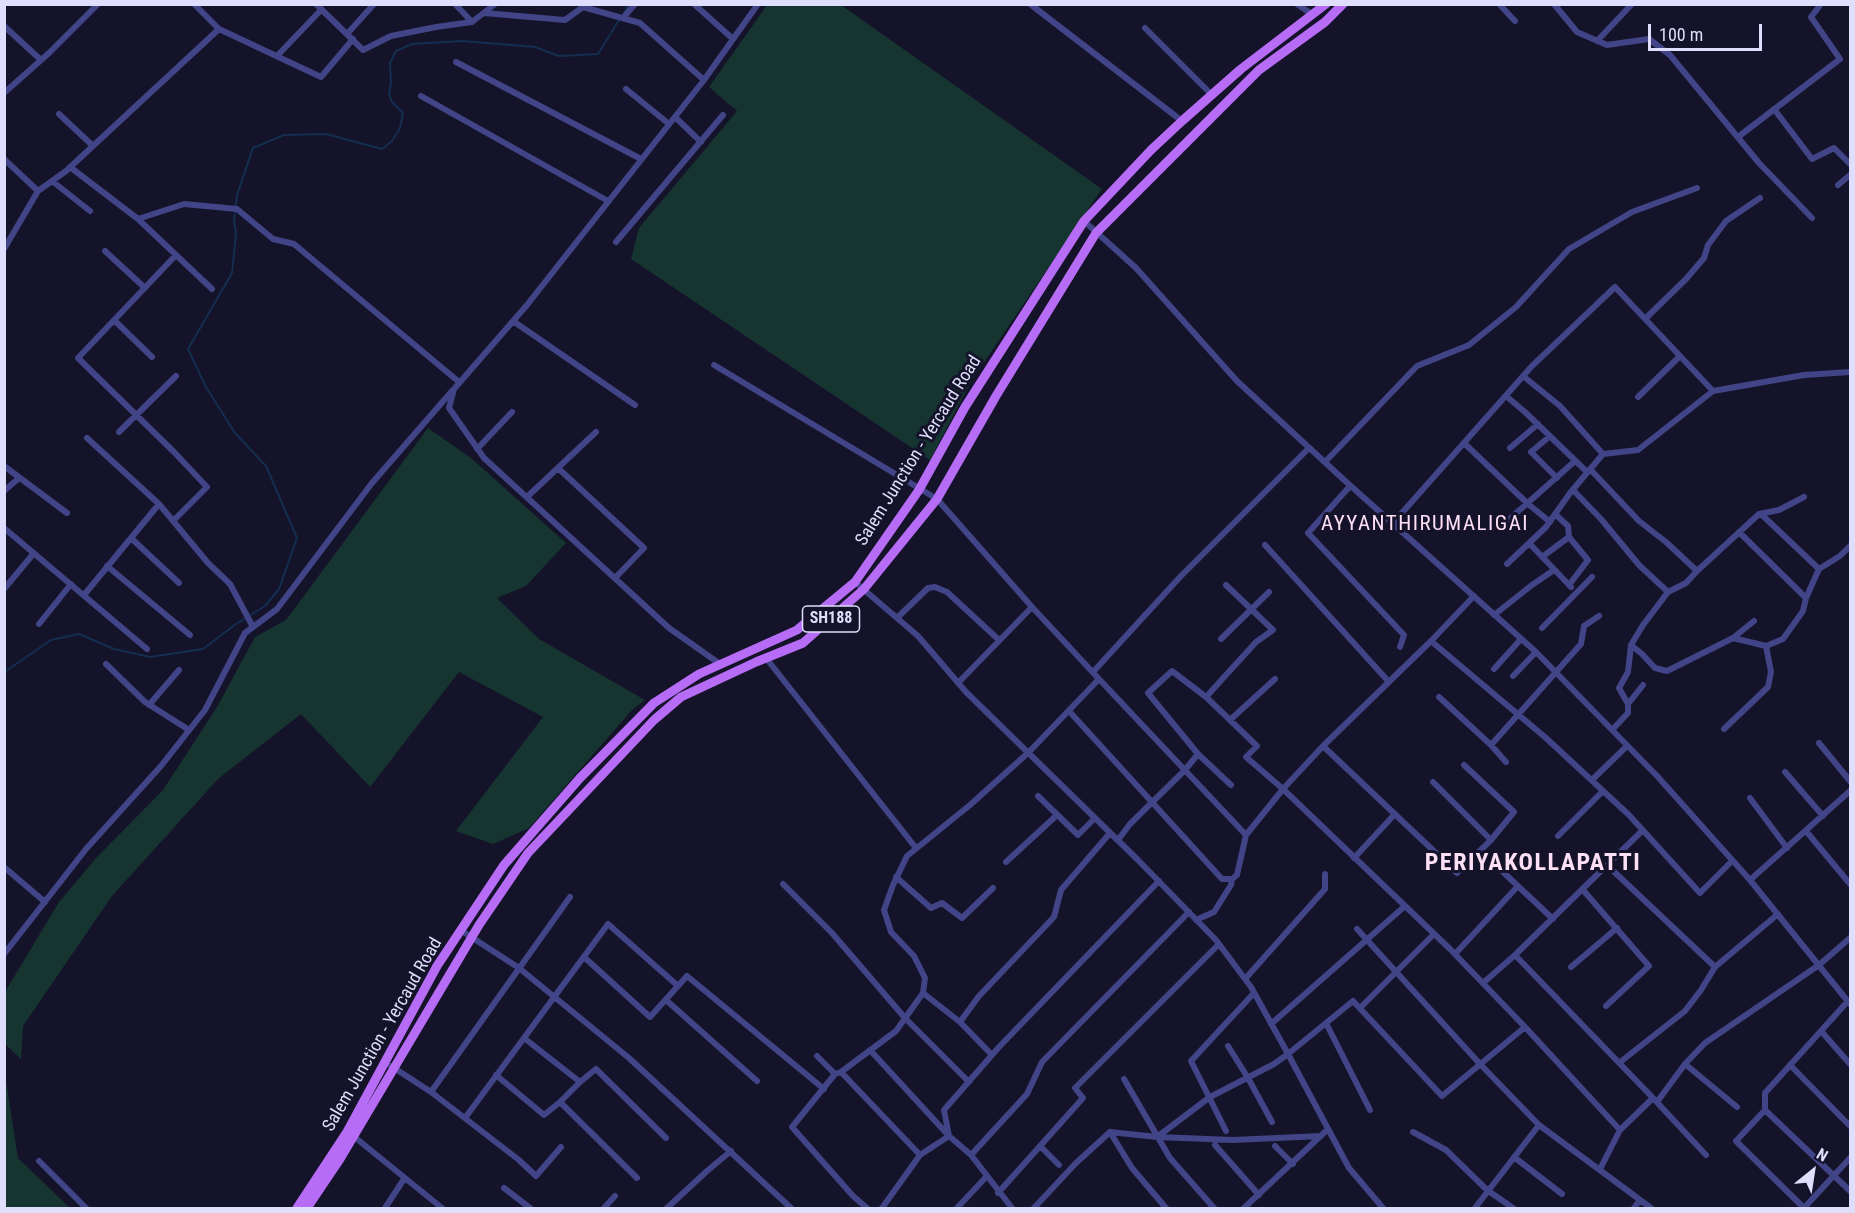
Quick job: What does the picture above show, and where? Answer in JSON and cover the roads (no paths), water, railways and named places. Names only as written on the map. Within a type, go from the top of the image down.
[{"type":"main road","name":"Salem Junction - Yercaud Road","points":[[389,1066],[437,966],[504,866],[580,778],[654,703],[699,674],[797,630],[855,582],[919,490],[965,407],[1084,221],[1151,150],[1182,121],[1241,69],[1326,4]]},
{"type":"main road","name":"SH188","points":[[307,1209],[389,1066],[528,853],[654,720],[681,697],[803,643],[864,590],[937,499],[1001,386],[1096,233],[1259,70],[1325,22],[1343,4]]},
{"type":"main road","name":"Salem Junction - Yercaud Road","points":[[297,1209],[350,1134]]},
{"type":"street","points":[[4,93],[98,4]]},
{"type":"street","points":[[194,4],[219,29],[321,77],[353,39]]},
{"type":"street","points":[[346,34],[374,4]]},
{"type":"street","points":[[455,4],[472,22]]},
{"type":"street","points":[[277,56],[319,7],[363,50],[391,36],[472,22],[495,4]]},
{"type":"street","points":[[624,18],[635,4]]},
{"type":"street","points":[[694,4],[733,39]]},
{"type":"street","points":[[6,949],[86,849],[161,766],[205,710],[245,633],[277,609],[372,483],[513,321],[704,80],[758,4]]},
{"type":"street","points":[[1030,4],[1182,121]]},
{"type":"street","points":[[1297,4],[1314,15]]},
{"type":"street","points":[[1499,4],[1515,21]]},
{"type":"street","points":[[1554,4],[1577,32],[1597,41],[1607,45],[1649,39],[1670,55],[1759,164],[1812,218]]},
{"type":"street","points":[[1597,41],[1632,4]]},
{"type":"street","points":[[1738,137],[1840,59],[1811,17],[1821,4]]},
{"type":"street","points":[[484,13],[565,20],[582,6],[624,18],[640,23],[704,80]]},
{"type":"street","points":[[4,26],[41,60]]},
{"type":"street","points":[[1145,28],[1212,95]]},
{"type":"street","points":[[4,249],[38,191],[70,167],[219,29]]},
{"type":"street","points":[[456,62],[641,159]]},
{"type":"street","points":[[626,89],[669,124]]},
{"type":"street","points":[[421,96],[608,201]]},
{"type":"street","points":[[1774,109],[1812,159],[1834,148],[1851,164]]},
{"type":"street","points":[[59,114],[93,146]]},
{"type":"street","points":[[616,242],[723,115]]},
{"type":"street","points":[[675,117],[701,142]]},
{"type":"street","points":[[4,159],[38,191]]},
{"type":"street","points":[[4,172],[12,165]]},
{"type":"street","points":[[70,167],[138,219],[212,290]]},
{"type":"street","points":[[1838,185],[1851,175]]},
{"type":"street","points":[[52,181],[90,211]]},
{"type":"street","points":[[1325,462],[1416,366],[1469,345],[1516,307],[1569,249],[1632,212],[1697,188]]},
{"type":"street","points":[[1645,319],[1704,258],[1708,245],[1726,221],[1760,198]]},
{"type":"street","points":[[138,219],[184,204],[237,209],[273,239],[294,244],[459,382]]},
{"type":"street","points":[[1084,221],[1136,268],[1237,381],[1350,486],[1536,652],[1627,746],[1750,880],[1778,914],[1849,1003],[1765,1093],[1765,1110],[1736,1141],[1804,1209],[1851,1158]]},
{"type":"street","points":[[105,251],[145,288]]},
{"type":"street","points":[[173,521],[207,487],[78,358],[176,255]]},
{"type":"street","points":[[1393,524],[1523,376],[1615,287],[1713,391]]},
{"type":"street","points":[[114,320],[152,357]]},
{"type":"street","points":[[513,321],[635,405]]},
{"type":"street","points":[[1638,397],[1680,356]]},
{"type":"street","points":[[714,365],[937,499],[1032,607],[1246,835]]},
{"type":"street","points":[[1507,564],[1550,522],[1572,490],[1603,454],[1638,450],[1713,391],[1804,375],[1851,372]]},
{"type":"street","points":[[119,432],[176,376]]},
{"type":"street","points":[[1523,376],[1560,406],[1603,454]]},
{"type":"street","points":[[454,388],[449,408],[484,458],[669,628],[720,664]]},
{"type":"street","points":[[1506,396],[1639,521],[1697,571]]},
{"type":"street","points":[[477,449],[512,412]]},
{"type":"street","points":[[1510,448],[1538,424]]},
{"type":"street","points":[[527,497],[596,432]]},
{"type":"street","points":[[1550,436],[1531,452],[1557,478]]},
{"type":"street","points":[[87,438],[159,504],[208,563],[230,584],[253,627]]},
{"type":"street","points":[[1464,443],[1550,522]]},
{"type":"street","points":[[1093,672],[1180,577],[1309,448]]},
{"type":"street","points":[[1505,523],[1575,461]]},
{"type":"street","points":[[4,466],[67,513]]},
{"type":"street","points":[[558,468],[644,548],[615,578]]},
{"type":"street","points":[[4,491],[19,478]]},
{"type":"street","points":[[1350,486],[1308,533],[1404,635],[1400,647]]},
{"type":"street","points":[[1572,490],[1601,519],[1639,565],[1668,592]]},
{"type":"street","points":[[1612,730],[1628,713],[1628,704],[1619,688],[1628,672],[1631,645],[1668,592],[1686,583],[1761,514],[1779,510],[1804,497]]},
{"type":"street","points":[[84,595],[159,504]]},
{"type":"street","points":[[1555,514],[1568,526],[1569,537],[1588,560],[1569,585]]},
{"type":"street","points":[[1761,514],[1819,569]]},
{"type":"street","points":[[4,528],[147,649]]},
{"type":"street","points":[[1739,532],[1806,598]]},
{"type":"street","points":[[1542,557],[1569,537]]},
{"type":"street","points":[[131,538],[180,583]]},
{"type":"street","points":[[1529,543],[1576,592]]},
{"type":"street","points":[[1265,545],[1389,682]]},
{"type":"street","points":[[1733,638],[1766,646],[1783,639],[1803,611],[1806,598],[1819,569],[1851,546]]},
{"type":"street","points":[[4,589],[34,553]]},
{"type":"street","points":[[107,566],[190,635]]},
{"type":"street","points":[[1494,615],[1554,570]]},
{"type":"street","points":[[1542,628],[1592,577]]},
{"type":"street","points":[[855,582],[918,636],[958,683],[1220,944],[1254,993],[1349,1168],[1383,1209]]},
{"type":"street","points":[[39,624],[70,584]]},
{"type":"street","points":[[1206,697],[1256,642],[1273,630],[1226,585]]},
{"type":"street","points":[[897,618],[928,588],[935,587],[947,592],[999,640]]},
{"type":"street","points":[[1221,639],[1269,592]]},
{"type":"street","points":[[1196,920],[1214,912],[1237,874],[1246,835],[1283,789],[1323,746],[1474,596]]},
{"type":"street","points":[[958,683],[1032,607]]},
{"type":"street","points":[[1491,745],[1581,644],[1584,626],[1599,616]]},
{"type":"street","points":[[1631,645],[1655,668],[1667,671],[1733,638],[1754,621]]},
{"type":"street","points":[[1494,669],[1521,639]]},
{"type":"street","points":[[1431,641],[1592,780],[1643,830],[1700,893],[1732,861]]},
{"type":"street","points":[[1724,729],[1768,687],[1771,672],[1766,646]]},
{"type":"street","points":[[1513,676],[1536,652]]},
{"type":"street","points":[[766,658],[916,848]]},
{"type":"street","points":[[106,664],[149,705],[189,730]]},
{"type":"street","points":[[149,705],[179,670]]},
{"type":"street","points":[[1231,785],[1198,754],[1148,693],[1172,671],[1206,697],[1257,746],[1246,757],[1283,789],[1455,954],[1620,1130]]},
{"type":"street","points":[[867,1209],[792,1127],[838,1073],[896,1031],[923,993],[924,978],[914,956],[891,932],[884,910],[896,877],[907,856],[970,805],[1029,752],[1099,679]]},
{"type":"street","points":[[1230,720],[1275,679]]},
{"type":"street","points":[[1628,704],[1643,685]]},
{"type":"street","points":[[1439,697],[1506,762]]},
{"type":"street","points":[[1069,711],[1222,879],[1232,879]]},
{"type":"street","points":[[1819,742],[1851,781]]},
{"type":"street","points":[[1323,746],[1457,873],[1491,840],[1514,812],[1464,765]]},
{"type":"street","points":[[1592,780],[1627,746]]},
{"type":"street","points":[[1118,840],[1130,824],[1185,770],[1198,754]]},
{"type":"street","points":[[1785,772],[1823,816]]},
{"type":"street","points":[[1433,782],[1491,840]]},
{"type":"street","points":[[1558,836],[1603,791]]},
{"type":"street","points":[[1750,880],[1851,791]]},
{"type":"street","points":[[1038,796],[1078,836],[1095,818]]},
{"type":"street","points":[[1750,798],[1787,848]]},
{"type":"street","points":[[1354,858],[1395,814]]},
{"type":"street","points":[[1006,862],[1058,815]]},
{"type":"street","points":[[1483,983],[1553,919],[1643,830]]},
{"type":"street","points":[[1806,831],[1851,884]]},
{"type":"street","points":[[960,1022],[979,996],[1054,917],[1061,890],[1110,833]]},
{"type":"street","points":[[1607,866],[1715,967]]},
{"type":"street","points":[[4,867],[45,902]]},
{"type":"street","points":[[1503,872],[1553,919]]},
{"type":"street","points":[[1245,979],[1325,889],[1325,874]]},
{"type":"street","points":[[896,877],[931,908],[942,903],[962,918],[993,888]]},
{"type":"street","points":[[949,1136],[944,1110],[992,1055],[1159,881]]},
{"type":"street","points":[[783,884],[832,933],[905,1018],[969,1082]]},
{"type":"street","points":[[1455,954],[1518,886]]},
{"type":"street","points":[[1583,890],[1649,966],[1606,1006]]},
{"type":"street","points":[[430,1092],[570,897]]},
{"type":"street","points":[[1271,1024],[1405,906]]},
{"type":"street","points":[[971,1155],[1027,1094],[1042,1062],[1189,912]]},
{"type":"street","points":[[1619,1063],[1685,1011],[1715,967],[1778,914]]},
{"type":"street","points":[[465,1118],[608,924],[678,986]]},
{"type":"street","points":[[1571,967],[1617,928]]},
{"type":"street","points":[[1357,929],[1539,1125],[1650,1209]]},
{"type":"street","points":[[462,931],[519,968],[629,1058],[791,1209]]},
{"type":"street","points":[[1360,1008],[1434,934]]},
{"type":"street","points":[[1599,1169],[1620,1130],[1655,1100],[1705,1043],[1819,965],[1851,938]]},
{"type":"street","points":[[999,1193],[1083,1098],[1075,1088],[1220,944]]},
{"type":"street","points":[[1515,955],[1706,1155]]},
{"type":"street","points":[[584,957],[650,1017],[687,976],[824,1089]]},
{"type":"street","points":[[923,993],[960,1022],[992,1055]]},
{"type":"street","points":[[1226,1131],[1191,1061],[1254,993]]},
{"type":"street","points":[[666,1000],[757,1082]]},
{"type":"street","points":[[1156,1137],[1210,1097],[1274,1064],[1353,1001],[1442,1096],[1525,1027]]},
{"type":"street","points":[[1326,1023],[1370,1110]]},
{"type":"street","points":[[1821,1031],[1851,1064]]},
{"type":"street","points":[[524,1038],[580,1082]]},
{"type":"street","points":[[1228,1046],[1272,1122]]},
{"type":"street","points":[[870,1050],[949,1136],[971,1155],[1012,1209]]},
{"type":"street","points":[[817,1056],[838,1073],[920,1155]]},
{"type":"street","points":[[1685,1064],[1737,1107]]},
{"type":"street","points":[[1790,1065],[1851,1126]]},
{"type":"street","points":[[389,1066],[465,1118],[536,1176],[561,1147]]},
{"type":"street","points":[[496,1075],[544,1115],[596,1069],[666,1138]]},
{"type":"street","points":[[1124,1079],[1170,1158],[1214,1209]]},
{"type":"street","points":[[560,1102],[636,1178]]},
{"type":"street","points":[[1765,1110],[1851,1191]]},
{"type":"street","points":[[1475,1209],[1487,1190],[1539,1125]]},
{"type":"street","points":[[1244,1209],[1328,1129]]},
{"type":"street","points":[[1034,1209],[1076,1163],[1110,1132],[1156,1137],[1233,1140],[1321,1136]]},
{"type":"street","points":[[1110,1132],[1132,1168],[1166,1209]]},
{"type":"street","points":[[1413,1132],[1446,1150],[1487,1190],[1514,1209]]},
{"type":"street","points":[[350,1134],[442,1209]]},
{"type":"street","points":[[882,1209],[920,1155],[949,1136]]},
{"type":"street","points":[[1215,1145],[1259,1195]]},
{"type":"street","points":[[1040,1146],[1059,1165]]},
{"type":"street","points":[[1275,1146],[1293,1164]]},
{"type":"street","points":[[667,1209],[706,1171],[731,1151]]},
{"type":"street","points":[[1514,1157],[1562,1194]]},
{"type":"street","points":[[39,1161],[86,1209]]},
{"type":"street","points":[[957,1209],[987,1176]]},
{"type":"street","points":[[385,1209],[404,1179]]},
{"type":"street","points":[[504,1188],[530,1209]]},
{"type":"street","points":[[604,1209],[615,1196]]},
{"type":"street","points":[[1634,1209],[1640,1200]]},
{"type":"waterway","points":[[624,13],[627,8],[626,4]]},
{"type":"waterway","points":[[4,670],[6,671],[51,640],[79,634],[114,649],[150,657],[203,649],[265,606],[279,589],[297,538],[266,466],[235,433],[206,387],[188,349],[232,273],[237,195],[253,148],[284,135],[326,134],[382,149],[392,141],[400,128],[403,113],[392,102],[389,94],[390,63],[396,51],[412,44],[462,41],[535,47],[559,56],[598,54],[619,20]]},
{"type":"district","name":"AYYANTHIRUMALIGAI","points":[[1425,525]]},
{"type":"district","name":"PERIYAKOLLAPATTI","points":[[1533,864]]}]
